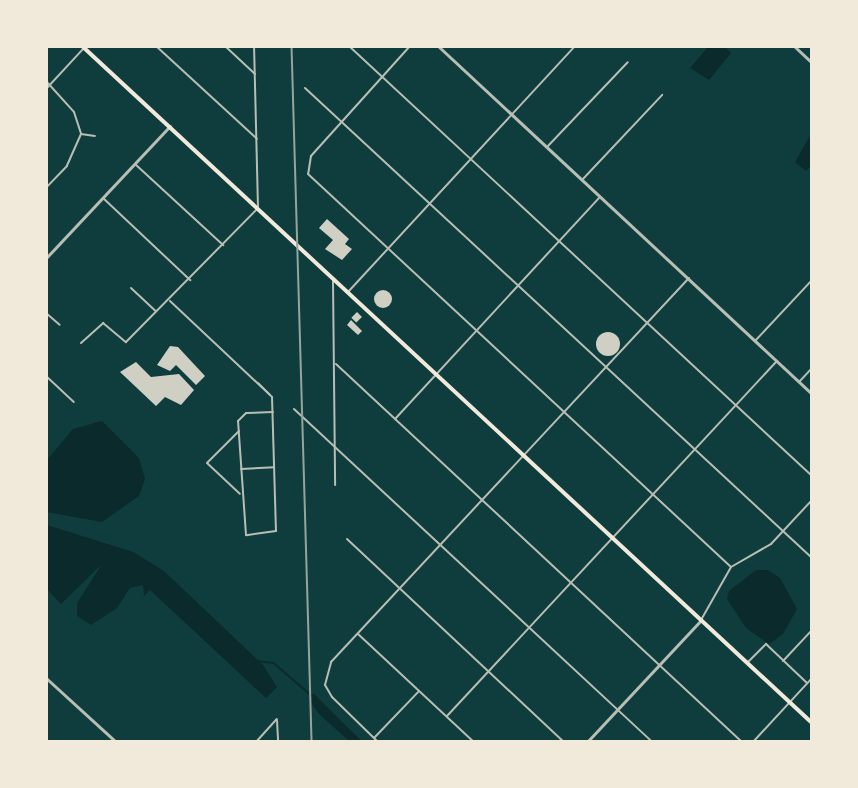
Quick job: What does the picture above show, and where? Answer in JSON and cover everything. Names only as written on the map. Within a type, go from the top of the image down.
[{"type":"main road","points":[[83,47],[812,723]]},
{"type":"street","points":[[156,46],[257,140]]},
{"type":"street","points":[[225,46],[255,74]]},
{"type":"street","points":[[81,343],[102,323],[126,342],[190,280],[258,208],[254,46]]},
{"type":"street","points":[[350,46],[812,476]]},
{"type":"street","points":[[410,46],[341,122],[306,167],[388,248],[731,567]]},
{"type":"street","points":[[438,46],[812,394]]},
{"type":"street","points":[[348,292],[575,46]]},
{"type":"street","points":[[794,46],[812,63]]},
{"type":"street","points":[[46,89],[83,47]]},
{"type":"street","points":[[547,147],[628,62]]},
{"type":"street","points":[[46,81],[74,112],[81,134],[67,166],[46,188]]},
{"type":"street","points":[[305,88],[812,558]]},
{"type":"street","points":[[582,180],[662,95]]},
{"type":"street","points":[[46,258],[170,126]]},
{"type":"street","points":[[81,134],[95,136]]},
{"type":"street","points":[[135,164],[223,245]]},
{"type":"street","points":[[395,418],[600,197]]},
{"type":"street","points":[[103,198],[190,280]]},
{"type":"street","points":[[333,278],[337,448],[335,485]]},
{"type":"street","points":[[378,741],[328,691],[326,674],[331,662],[566,413],[688,278]]},
{"type":"street","points":[[755,341],[812,279]]},
{"type":"street","points":[[132,288],[156,311]]},
{"type":"street","points":[[170,300],[272,397],[273,412],[274,467],[274,533],[243,534],[239,431],[244,414],[273,412]]},
{"type":"street","points":[[46,313],[60,325]]},
{"type":"street","points":[[447,716],[777,361]]},
{"type":"street","points":[[336,364],[742,741]]},
{"type":"street","points":[[799,382],[812,368]]},
{"type":"street","points":[[46,376],[74,402]]},
{"type":"street","points":[[294,409],[652,741]]},
{"type":"street","points":[[239,431],[207,463],[240,494]]},
{"type":"street","points":[[240,469],[274,467]]},
{"type":"street","points":[[587,741],[701,620],[731,567],[761,553],[812,500]]},
{"type":"street","points":[[347,539],[564,741]]},
{"type":"street","points":[[783,661],[812,630]]},
{"type":"street","points":[[358,634],[474,741]]},
{"type":"street","points":[[747,663],[766,644],[807,683]]},
{"type":"street","points":[[46,678],[116,741]]},
{"type":"street","points":[[753,741],[812,678]]},
{"type":"street","points":[[374,738],[419,691]]},
{"type":"street","points":[[256,741],[277,719],[278,741]]},
{"type":"water","points":[[708,47],[725,47],[731,53],[709,80],[690,68]]},
{"type":"water","points":[[811,134],[811,166],[806,171],[795,162]]},
{"type":"water","points":[[102,421],[139,458],[145,479],[139,496],[102,522],[47,512],[47,460],[73,429]]},
{"type":"water","points":[[47,525],[133,552],[164,571],[263,665],[277,687],[266,698],[150,590],[144,596],[143,585],[130,588],[117,608],[91,625],[77,616],[77,603],[102,564],[61,604],[47,589]]},
{"type":"water","points":[[756,570],[768,570],[780,578],[797,609],[783,634],[769,644],[746,628],[727,599],[729,591]]},
{"type":"water","points":[[313,693],[362,741],[349,741],[319,714],[311,703]]},
{"type":"building","points":[[327,219],[349,239],[345,244],[352,249],[342,260],[325,249],[333,240],[319,228]]},
{"type":"building","points":[[379,290],[387,290],[392,295],[390,306],[379,308],[374,303],[374,295]]},
{"type":"building","points":[[357,312],[362,317],[356,323],[351,318]]},
{"type":"building","points":[[351,320],[362,331],[358,335],[347,325]]},
{"type":"building","points":[[608,332],[616,336],[620,344],[616,352],[608,356],[600,352],[596,344],[600,336]]},
{"type":"building","points":[[170,346],[178,347],[205,376],[196,385],[176,365],[170,371],[157,365]]},
{"type":"building","points":[[136,362],[151,377],[179,374],[194,390],[181,405],[165,397],[156,406],[120,372]]},
{"type":"waterway","points":[[257,661],[274,663],[312,696]]},
{"type":"railway","points":[[292,46],[312,742]]}]
